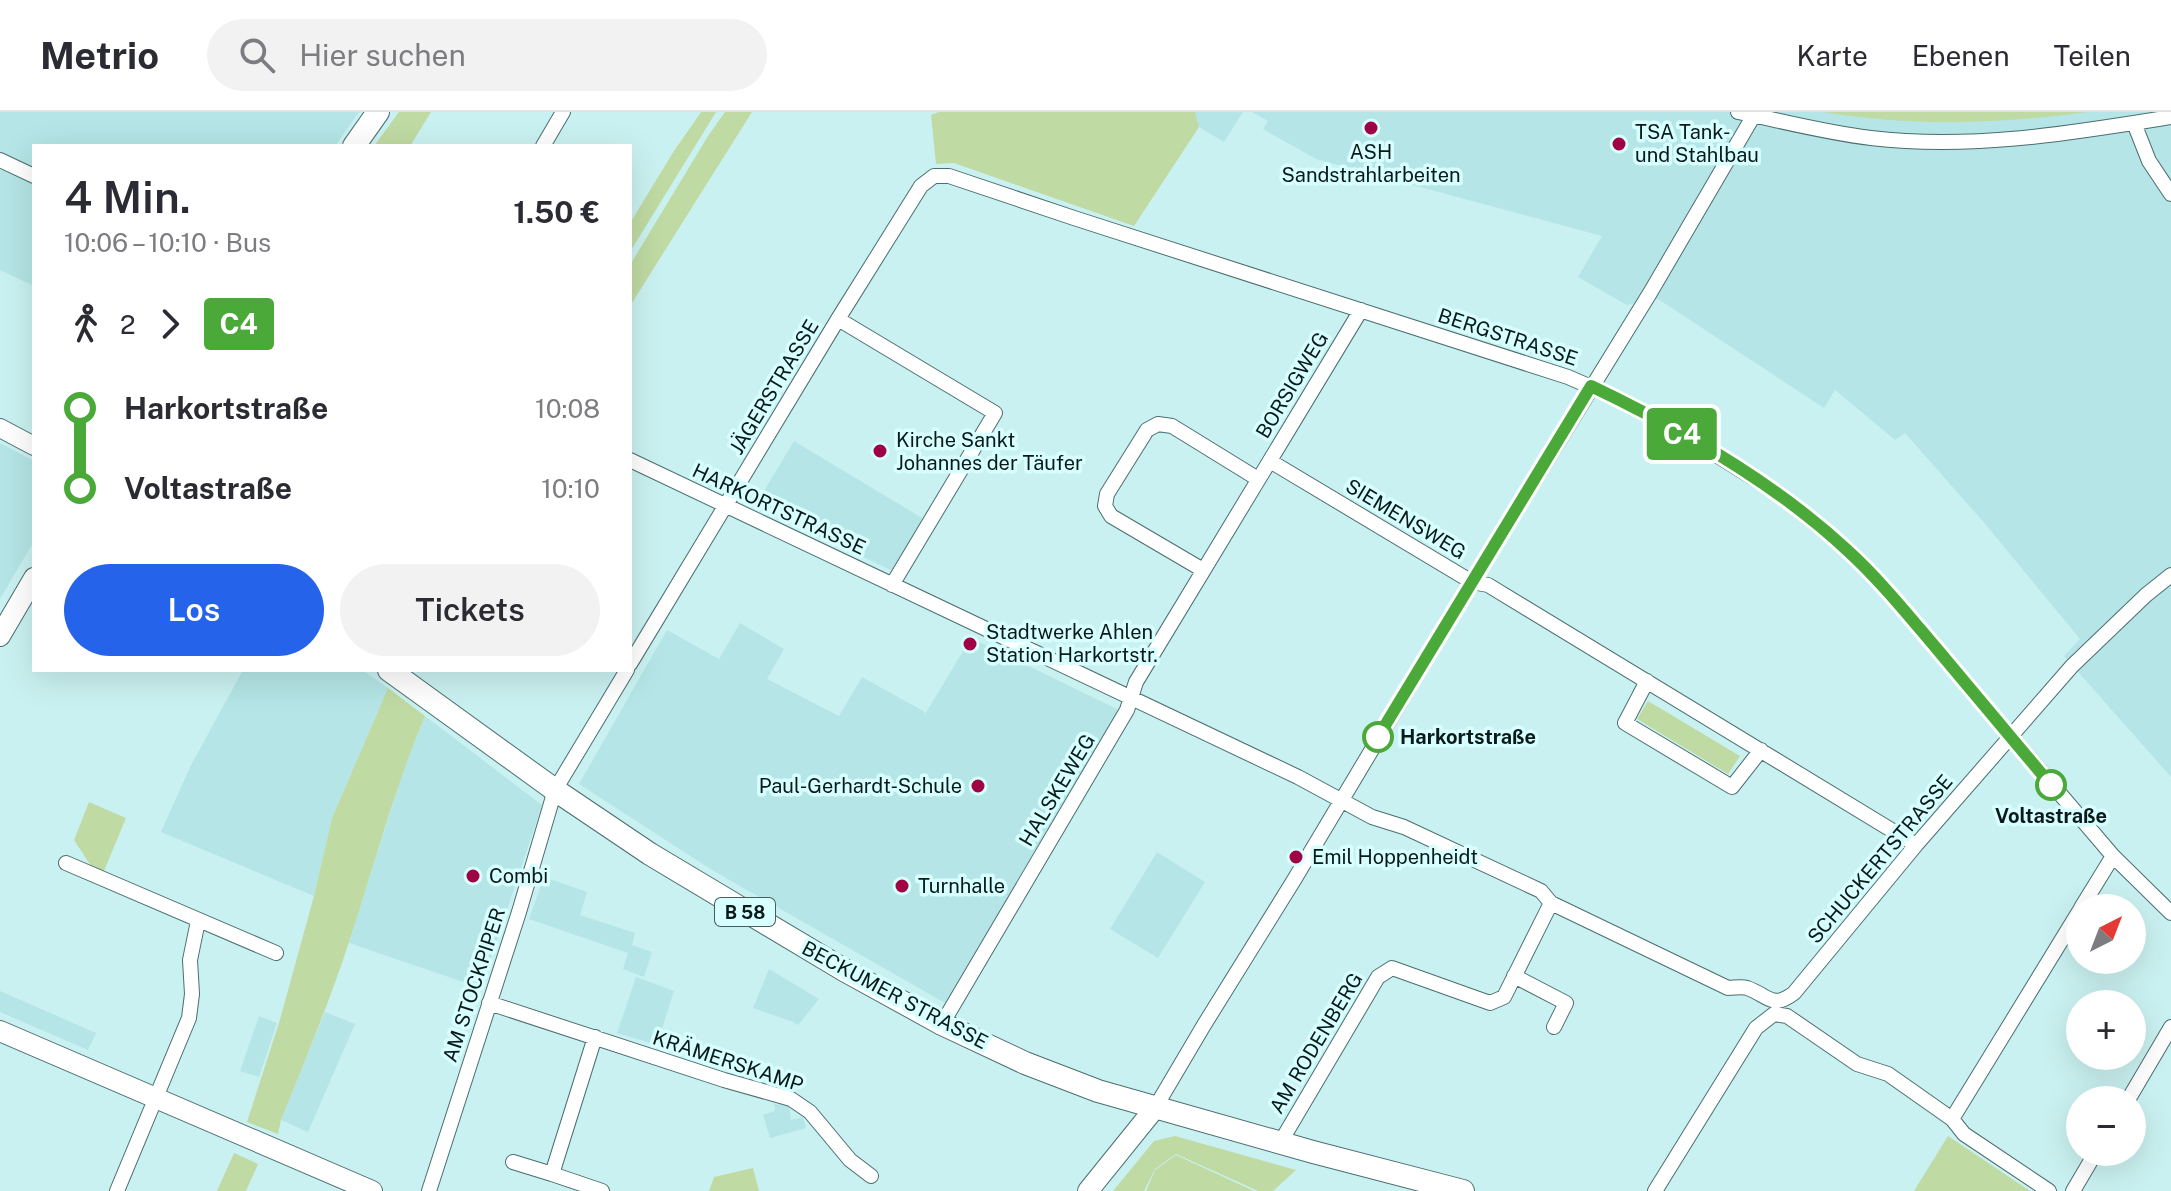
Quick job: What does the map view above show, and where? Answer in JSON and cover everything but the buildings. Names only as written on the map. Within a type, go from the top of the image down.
[{"type":"main road","points":[[355,144],[378,112]]},
{"type":"main road","points":[[0,636],[32,581]]},
{"type":"main road","name":"BECKUMER STRASSE","points":[[392,672],[555,790],[650,854],[844,970],[942,1024],[1025,1063],[1098,1091],[1409,1184],[1463,1191]]},
{"type":"main road","points":[[0,1031],[372,1191]]},
{"type":"main road","points":[[1088,1191],[1155,1108]]},
{"type":"street","points":[[544,144],[563,112]]},
{"type":"street","points":[[1738,112],[1871,138],[1952,143],[2048,136],[2171,117]]},
{"type":"street","points":[[1155,1108],[1650,293],[1754,115]]},
{"type":"street","points":[[2134,123],[2149,161],[2171,194]]},
{"type":"street","points":[[0,160],[32,175]]},
{"type":"street","name":"BERGSTRASSE","points":[[934,176],[949,176],[1591,386],[1686,436],[1779,494],[1848,550],[1883,586],[2113,856],[2171,913]]},
{"type":"street","name":"JÄGERSTRASSE","points":[[632,661],[838,319],[921,186],[934,176]]},
{"type":"street","name":"BORSIGWEG","points":[[1131,699],[1136,682],[1361,310]]},
{"type":"street","points":[[838,319],[995,413],[892,585]]},
{"type":"street","points":[[1203,570],[1111,516],[1105,506],[1107,494],[1147,430],[1158,424],[1172,426],[1258,479]]},
{"type":"street","points":[[0,428],[32,445]]},
{"type":"street","name":"HARKORTSTRASSE","points":[[632,461],[1298,777],[1372,817],[1404,827],[1541,891],[1551,903],[1728,988],[1745,987],[1857,1064],[1888,1074],[1952,1119],[1964,1134],[2049,1191]]},
{"type":"street","name":"SIEMENSWEG","points":[[1270,461],[1472,582],[1488,585],[1916,845]]},
{"type":"street","points":[[2011,737],[2073,665],[2171,575]]},
{"type":"street","points":[[555,790],[626,672]]},
{"type":"street","points":[[1647,681],[1625,723],[1732,787],[1761,750]]},
{"type":"street","name":"HALSKEWEG","points":[[942,1024],[1113,735],[1131,699]]},
{"type":"street","name":"SCHUCKERTSTRASSE","points":[[1655,1191],[1756,1028],[1794,993],[1916,845],[2011,737]]},
{"type":"street","name":"AM STOCKPIPER","points":[[429,1191],[555,790]]},
{"type":"street","points":[[2089,894],[2113,856]]},
{"type":"street","points":[[66,863],[276,953]]},
{"type":"street","name":"AM RODENBERG","points":[[1280,1143],[1378,977],[1392,968],[1490,1003],[1504,997],[1551,903]]},
{"type":"street","points":[[117,1191],[189,1018],[192,994],[190,960],[198,921]]},
{"type":"street","points":[[1952,1119],[2066,932]]},
{"type":"street","points":[[1514,976],[1566,1003],[1554,1027]]},
{"type":"street","name":"KRÄMERSKAMP","points":[[489,1003],[791,1099],[810,1112],[850,1160],[871,1176]]},
{"type":"street","points":[[2136,1086],[2171,1027]]},
{"type":"street","points":[[552,1174],[595,1037]]},
{"type":"street","points":[[513,1162],[602,1191]]},
{"type":"street","points":[[2073,1191],[2088,1166]]},
{"type":"shaded area","points":[[0,112],[359,112],[336,144],[32,144],[32,285],[0,270]]},
{"type":"shaded area","points":[[1195,112],[1243,112],[1224,142],[1199,127]]},
{"type":"shaded area","points":[[1252,112],[2171,112],[2171,777],[2064,656],[2080,639],[1905,433],[1895,440],[1835,390],[1824,408],[1658,299],[1627,305],[1578,277],[1602,236],[1316,159],[1263,129],[1268,121]]},
{"type":"shaded area","points":[[794,441],[924,519],[893,571],[755,506]]},
{"type":"shaded area","points":[[0,443],[32,460],[32,544],[0,599]]},
{"type":"shaded area","points":[[740,623],[784,649],[767,679],[839,716],[862,677],[925,712],[924,716],[971,638],[1119,710],[945,1003],[712,870],[579,784],[667,630],[719,659]]},
{"type":"shaded area","points":[[242,672],[365,672],[388,688],[332,818],[314,896],[161,832],[190,767]]},
{"type":"shaded area","points":[[425,716],[542,805],[481,988],[349,943],[407,759]]},
{"type":"shaded area","points":[[1157,852],[1205,882],[1158,958],[1110,929]]},
{"type":"shaded area","points":[[544,877],[587,892],[580,915],[635,933],[632,945],[652,952],[644,977],[623,969],[628,953],[529,919]]},
{"type":"shaded area","points":[[769,969],[819,999],[798,1025],[753,1008]]},
{"type":"shaded area","points":[[636,977],[674,991],[657,1045],[617,1033]]},
{"type":"shaded area","points":[[0,991],[96,1033],[88,1050],[0,1012]]},
{"type":"shaded area","points":[[325,1012],[355,1024],[308,1132],[281,1120]]},
{"type":"shaded area","points":[[259,1016],[277,1023],[259,1077],[240,1071]]},
{"type":"shaded area","points":[[774,1104],[789,1105],[791,1120],[803,1117],[806,1128],[770,1138],[763,1115],[775,1111]]},
{"type":"green space","points":[[399,112],[431,112],[411,144],[375,144]]},
{"type":"green space","points":[[701,112],[716,112],[632,249],[632,220]]},
{"type":"green space","points":[[725,112],[752,112],[632,303],[632,262]]},
{"type":"green space","points":[[939,112],[1195,112],[1199,127],[1134,226],[954,163],[936,164],[931,115]]},
{"type":"green space","points":[[1823,112],[2088,112],[2021,119],[1923,122]]},
{"type":"green space","points":[[388,688],[425,716],[394,800],[341,965],[278,1134],[247,1122],[279,1023],[332,818]]},
{"type":"green space","points":[[1648,701],[1740,756],[1728,774],[1637,719]]},
{"type":"green space","points":[[89,802],[126,818],[104,871],[91,866],[74,840]]},
{"type":"green space","points":[[1175,1136],[1296,1170],[1273,1191],[1258,1191],[1176,1154],[1155,1169],[1144,1191],[1113,1191],[1154,1141]]},
{"type":"green space","points":[[1948,1136],[2030,1191],[1914,1191]]},
{"type":"green space","points":[[234,1153],[258,1164],[246,1191],[217,1191]]},
{"type":"green space","points":[[1176,1155],[1254,1191],[1146,1191],[1155,1170]]},
{"type":"green space","points":[[753,1168],[759,1191],[709,1191],[714,1177]]},
{"type":"bus line","name":"C4","points":[[1378,737],[1591,386],[1686,436],[1779,494],[1848,550],[1883,586],[2051,785]]},
{"type":"place","name":"ASH Sandstrahlarbeiten","points":[[1371,128]]},
{"type":"place","name":"TSA Tank- und Stahlbau","points":[[1619,144]]},
{"type":"place","name":"Kirche Sankt Johannes der Täufer","points":[[880,451]]},
{"type":"place","name":"Stadtwerke Ahlen Station Harkortstr.","points":[[970,644]]},
{"type":"place","name":"Harkortstraße","points":[[1378,737]]},
{"type":"place","name":"Voltastraße","points":[[2051,785]]},
{"type":"place","name":"Paul-Gerhardt-Schule","points":[[978,786]]},
{"type":"place","name":"Emil Hoppenheidt","points":[[1296,857]]},
{"type":"place","name":"Combi","points":[[473,876]]},
{"type":"place","name":"Turnhalle","points":[[902,886]]}]
